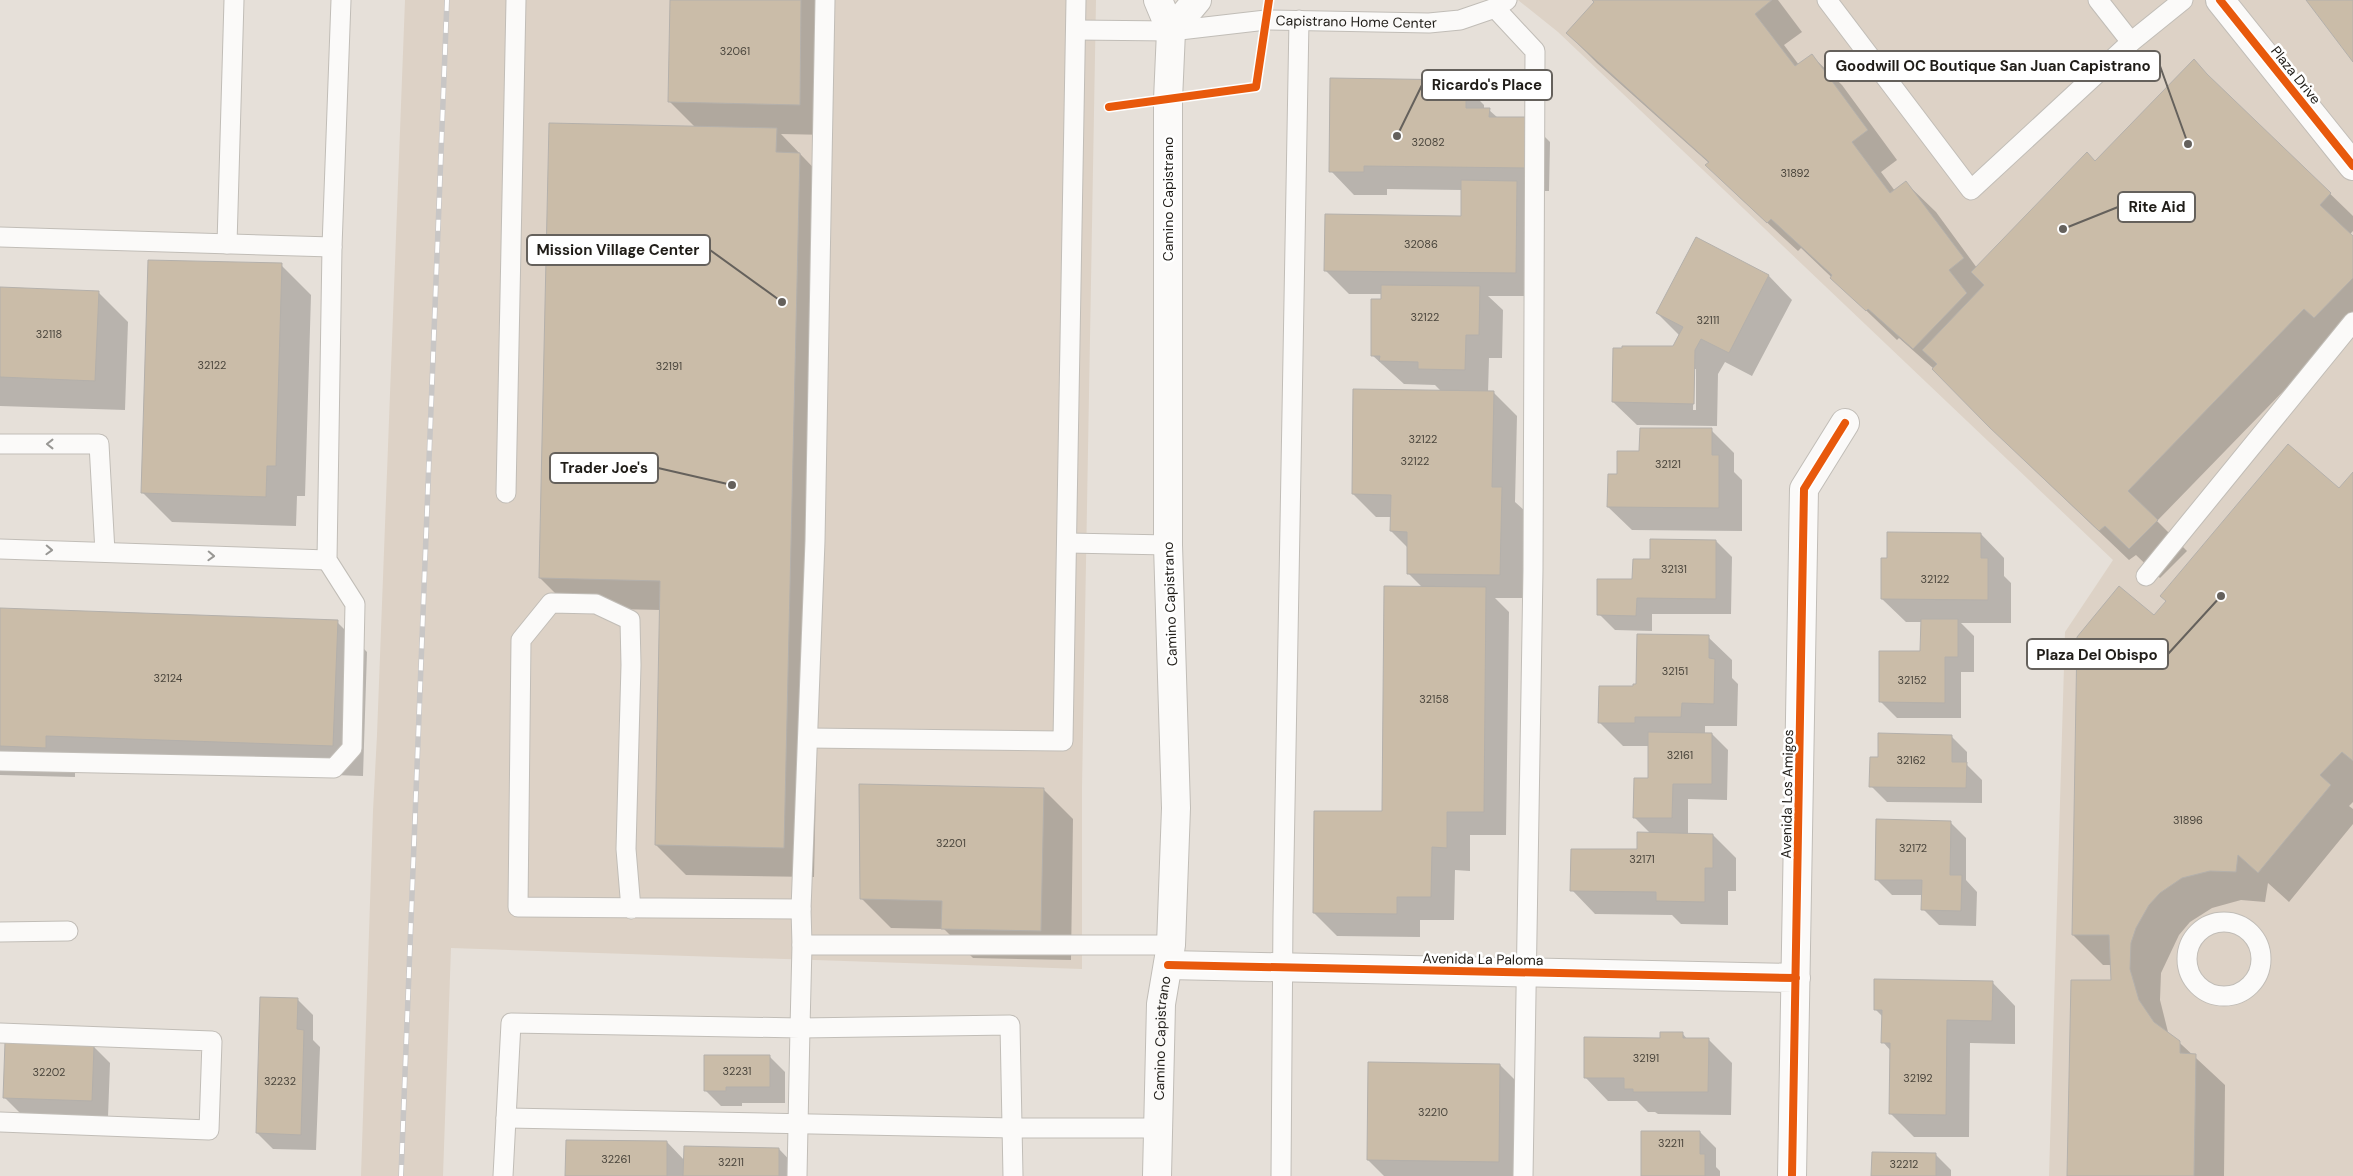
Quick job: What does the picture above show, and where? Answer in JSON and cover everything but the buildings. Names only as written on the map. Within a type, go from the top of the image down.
[{"type":"street","name":"Camino Capistrano","points":[[1157,1176],[1161,1004],[1170,955],[1176,808],[1168,545],[1168,100],[1172,31],[1158,0]]},
{"type":"street","points":[[1172,31],[1196,0]]},
{"type":"street","name":"Plaza Drive","points":[[2220,0],[2353,166]]},
{"type":"street","name":"Avenida Los Amigos","points":[[1792,1176],[1804,489],[1845,423]]},
{"type":"street","name":"Avenida La Paloma","points":[[1170,955],[1283,966],[1796,978]]},
{"type":"lane","points":[[227,244],[234,0]]},
{"type":"lane","points":[[0,761],[334,768],[352,748],[355,604],[327,560],[332,247],[341,0]]},
{"type":"lane","points":[[506,493],[516,0]]},
{"type":"lane","points":[[797,1176],[802,945],[801,909],[815,540],[825,0]]},
{"type":"lane","points":[[808,738],[1064,741],[1076,0]]},
{"type":"lane","points":[[1826,0],[1971,190],[2131,42],[2183,0]]},
{"type":"lane","points":[[2098,0],[2131,42]]},
{"type":"lane","points":[[1501,4],[1535,51],[1534,570],[1523,1176]]},
{"type":"lane","name":"Capistrano Home Center","points":[[1076,30],[1172,31],[1266,20],[1429,23],[1460,20],[1501,4]]},
{"type":"lane","points":[[1280,1176],[1299,20]]},
{"type":"lane","points":[[0,237],[332,247]]},
{"type":"lane","points":[[2146,576],[2353,322]]},
{"type":"lane","points":[[0,444],[99,444],[105,552]]},
{"type":"lane","points":[[1068,543],[1168,545]]},
{"type":"lane","points":[[0,549],[327,560]]},
{"type":"lane","points":[[631,909],[626,849],[631,665],[630,620],[596,604],[551,603],[521,640],[518,908],[631,909],[801,909]]},
{"type":"lane","points":[[0,932],[68,931]]},
{"type":"lane","points":[[802,945],[1170,955]]},
{"type":"lane","points":[[503,1176],[511,1023],[800,1028],[1010,1025],[1013,1176]]},
{"type":"lane","points":[[0,1034],[212,1041],[209,1130],[0,1122]]},
{"type":"lane","points":[[506,1118],[1013,1128],[1158,1128]]},
{"type":"shaded area","points":[[405,0],[1096,0],[1082,788],[1082,969],[451,948],[443,1176],[361,1176],[373,811]]},
{"type":"shaded area","points":[[1518,0],[2353,0],[2353,1176],[2049,1176],[2065,632],[2113,560],[1558,32]]},
{"type":"railway","points":[[401,1176],[447,0]]},
{"type":"cycle path","points":[[1109,107],[1256,87],[1269,0]]},
{"type":"cycle path","points":[[2220,0],[2353,166]]},
{"type":"cycle path","points":[[1792,1176],[1804,489],[1845,423]]},
{"type":"cycle path","points":[[1168,965],[1796,978]]},
{"type":"place","name":"Ricardo's Place","points":[[1397,136]]},
{"type":"place","name":"Goodwill OC Boutique San Juan Capistrano","points":[[2188,144]]},
{"type":"place","name":"Rite Aid","points":[[2063,229]]},
{"type":"place","name":"Mission Village Center","points":[[782,302]]},
{"type":"place","name":"Trader Joe's","points":[[732,485]]},
{"type":"place","name":"Plaza Del Obispo","points":[[2221,596]]}]
